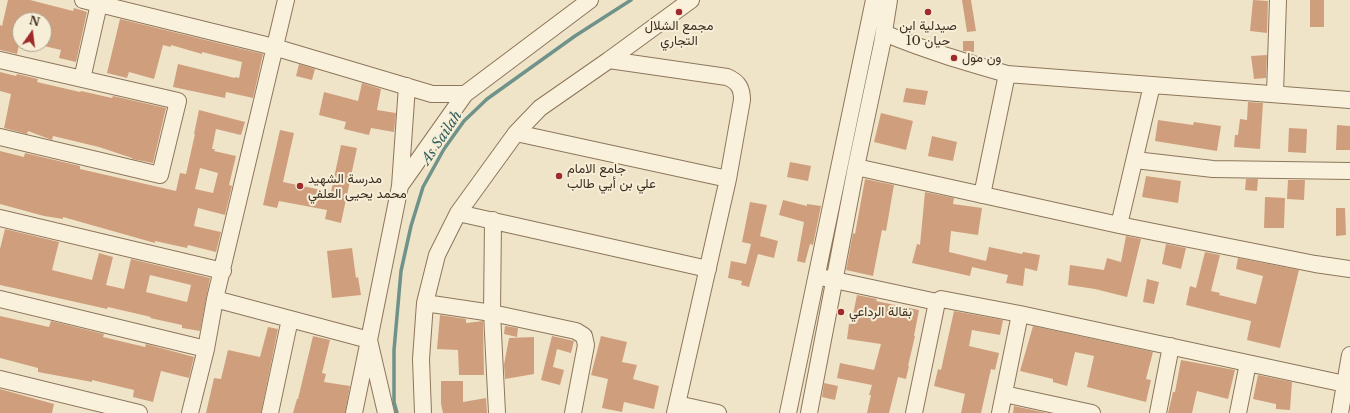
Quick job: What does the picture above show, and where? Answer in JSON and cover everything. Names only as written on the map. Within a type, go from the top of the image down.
[{"type":"street","points":[[83,0],[274,47],[432,94],[465,94]]},
{"type":"street","points":[[190,413],[206,349],[215,300],[286,0]]},
{"type":"street","points":[[400,186],[465,94],[590,0]]},
{"type":"street","points":[[423,413],[421,359],[425,303],[437,256],[458,213],[516,133],[540,108],[610,60],[691,0]]},
{"type":"street","points":[[788,413],[874,0]]},
{"type":"street","points":[[809,413],[856,167],[884,33],[889,0]]},
{"type":"street","points":[[1275,94],[1278,0]]},
{"type":"street","points":[[82,79],[99,4]]},
{"type":"street","points":[[884,33],[938,54],[1007,74],[1350,100]]},
{"type":"street","points":[[0,60],[178,101],[160,174],[0,137]]},
{"type":"street","points":[[610,60],[727,77],[732,79],[742,91],[742,100],[728,178],[676,409],[718,413]]},
{"type":"street","points":[[982,195],[1007,74]]},
{"type":"street","points":[[1120,225],[1152,85]]},
{"type":"street","points":[[354,413],[400,186],[407,86]]},
{"type":"street","points":[[516,133],[728,178]]},
{"type":"street","points":[[1134,160],[1213,169],[1350,171]]},
{"type":"street","points":[[856,167],[1120,225],[1315,264],[1350,269]]},
{"type":"street","points":[[458,213],[708,269]]},
{"type":"street","points":[[0,218],[223,271]]},
{"type":"street","points":[[493,220],[492,314],[497,413]]},
{"type":"street","points":[[816,276],[937,302],[941,299],[1020,314],[1345,384]]},
{"type":"street","points":[[0,299],[206,349]]},
{"type":"street","points":[[215,300],[369,340]]},
{"type":"street","points":[[914,413],[937,302]]},
{"type":"street","points":[[425,303],[492,314],[576,331],[584,336],[586,345],[573,413]]},
{"type":"street","points":[[1000,413],[1020,314]]},
{"type":"street","points":[[270,413],[290,319]]},
{"type":"street","points":[[369,340],[386,413]]},
{"type":"street","points":[[1158,413],[1171,346]]},
{"type":"street","points":[[1340,413],[1350,355]]},
{"type":"street","points":[[1238,413],[1248,363]]},
{"type":"street","points":[[0,379],[139,413]]},
{"type":"street","points":[[1004,394],[1085,412]]},
{"type":"building","points":[[8,0],[30,0],[73,11],[74,8],[87,12],[76,62],[59,58],[61,50],[52,48],[52,12],[12,12],[12,52],[17,52],[17,54],[0,50],[0,25],[2,26]]},
{"type":"building","points":[[962,0],[971,0],[976,31],[967,32]]},
{"type":"building","points":[[1253,0],[1268,1],[1267,33],[1250,31]]},
{"type":"building","points":[[1310,0],[1324,0],[1324,27],[1310,27]]},
{"type":"building","points":[[120,19],[263,54],[253,98],[226,92],[225,98],[173,87],[178,64],[239,78],[242,62],[202,52],[202,54],[171,45],[171,47],[163,45],[154,79],[129,72],[127,78],[107,73]]},
{"type":"building","points":[[963,41],[974,41],[974,52],[963,51]]},
{"type":"building","points":[[1267,55],[1266,78],[1254,79],[1251,56]]},
{"type":"building","points":[[299,64],[315,69],[312,80],[296,76]]},
{"type":"building","points":[[0,72],[38,79],[37,82],[80,92],[112,98],[113,96],[166,108],[153,163],[132,159],[99,147],[53,136],[52,140],[28,131],[27,134],[4,128],[11,94],[0,91]]},
{"type":"building","points":[[362,83],[381,89],[377,110],[396,113],[394,132],[371,128],[369,135],[344,129],[346,122],[319,115],[324,92],[358,101]]},
{"type":"building","points":[[906,88],[928,91],[925,105],[903,102]]},
{"type":"building","points":[[1248,102],[1263,103],[1260,149],[1234,147],[1235,135],[1238,135],[1240,119],[1247,120]]},
{"type":"building","points":[[199,110],[245,122],[241,135],[216,129],[212,149],[215,149],[214,151],[236,156],[229,185],[232,186],[225,215],[198,208],[194,226],[221,232],[216,252],[188,245],[187,248],[155,241],[155,243],[63,217],[63,219],[44,216],[0,204],[0,151],[24,157],[25,153],[80,166],[80,169],[176,191],[180,173],[186,174]],"holes":[[[200,168],[218,173],[213,193],[195,189]]]},
{"type":"building","points":[[881,113],[913,121],[906,150],[874,142]]},
{"type":"building","points":[[1158,120],[1193,125],[1194,122],[1221,126],[1217,151],[1155,141]]},
{"type":"building","points":[[1337,125],[1350,126],[1350,150],[1336,150]]},
{"type":"building","points":[[1289,128],[1307,129],[1306,153],[1288,152]]},
{"type":"building","points":[[280,130],[294,133],[283,182],[331,192],[341,145],[357,148],[341,223],[325,219],[327,210],[279,201],[277,208],[263,205]]},
{"type":"building","points":[[932,136],[957,142],[953,161],[928,156]]},
{"type":"building","points":[[790,162],[811,166],[808,181],[787,177]]},
{"type":"building","points":[[1146,176],[1181,181],[1178,203],[1142,197]]},
{"type":"building","points":[[865,179],[894,185],[886,231],[882,230],[873,276],[846,270],[853,233],[855,234]]},
{"type":"building","points":[[1246,179],[1258,179],[1257,191],[1245,190]]},
{"type":"building","points":[[1288,180],[1305,180],[1304,200],[1287,199]]},
{"type":"building","points":[[925,192],[954,198],[953,204],[982,208],[978,235],[951,231],[949,252],[986,261],[989,247],[1022,254],[1023,252],[1040,255],[1037,271],[1025,268],[1023,286],[1006,283],[1008,275],[972,267],[970,276],[912,263],[917,244],[920,245]]},
{"type":"building","points":[[1265,197],[1285,198],[1284,228],[1264,228]]},
{"type":"building","points":[[783,200],[807,206],[807,204],[821,206],[813,245],[810,244],[805,263],[797,261],[804,222],[779,215]]},
{"type":"building","points":[[750,202],[767,205],[760,236],[778,241],[774,258],[758,254],[749,287],[741,285],[742,281],[728,278],[731,261],[746,264],[751,244],[742,242]]},
{"type":"building","points":[[1336,208],[1345,208],[1346,235],[1336,236]]},
{"type":"building","points":[[5,229],[59,242],[52,270],[92,280],[99,253],[113,257],[106,285],[124,289],[131,259],[210,278],[200,331],[182,328],[182,325],[108,307],[107,309],[0,285],[0,249]],"holes":[[[150,275],[191,285],[187,302],[146,292]]]},
{"type":"building","points":[[1126,236],[1141,239],[1127,297],[1095,289],[1068,285],[1070,265],[1104,270],[1107,258],[1121,262]]},
{"type":"building","points":[[1166,244],[1186,248],[1181,269],[1162,264]]},
{"type":"building","points":[[352,248],[356,278],[358,277],[361,295],[332,298],[327,251]]},
{"type":"building","points":[[1205,252],[1220,255],[1211,291],[1220,293],[1219,295],[1256,304],[1263,276],[1236,269],[1238,258],[1299,270],[1280,348],[1247,340],[1251,321],[1186,305],[1190,286],[1196,288]]},
{"type":"building","points":[[1147,279],[1159,282],[1154,304],[1143,302]]},
{"type":"building","points":[[857,295],[877,299],[876,301],[919,310],[906,379],[898,377],[889,413],[867,413],[872,385],[837,378],[840,363],[874,370],[881,344],[847,339],[849,324],[851,324]]},
{"type":"building","points":[[954,311],[1003,320],[1000,335],[972,330],[969,346],[999,353],[995,370],[991,369],[981,413],[961,413],[965,394],[934,386],[938,369],[941,370]]},
{"type":"building","points":[[440,315],[466,319],[466,323],[483,321],[484,375],[459,375],[458,350],[437,349]]},
{"type":"building","points":[[0,316],[49,327],[51,321],[104,334],[103,337],[145,347],[146,344],[194,357],[189,378],[161,371],[153,402],[133,397],[134,390],[92,380],[92,382],[38,372],[38,368],[0,358]]},
{"type":"building","points":[[505,326],[518,328],[517,337],[504,334]]},
{"type":"building","points":[[1033,326],[1153,352],[1146,379],[1151,380],[1146,402],[1087,387],[1094,356],[1075,352],[1067,386],[1053,382],[1053,379],[1020,371]]},
{"type":"building","points":[[268,327],[278,329],[261,413],[206,413],[214,378],[221,379],[228,350],[260,357]]},
{"type":"building","points":[[313,336],[330,340],[322,373],[326,374],[324,382],[350,386],[345,413],[293,413],[298,399]]},
{"type":"building","points":[[552,336],[574,341],[571,353],[557,349],[553,367],[564,370],[560,385],[541,380]]},
{"type":"building","points":[[601,336],[627,342],[622,362],[637,365],[633,379],[659,386],[654,409],[624,402],[622,412],[602,408],[608,379],[591,375]]},
{"type":"building","points":[[534,337],[534,374],[505,379],[504,365],[509,338]]},
{"type":"building","points":[[1181,360],[1235,370],[1228,399],[1197,391],[1192,413],[1168,413],[1173,392],[1175,392]]},
{"type":"building","points":[[1258,375],[1292,382],[1290,410],[1276,409],[1276,404],[1253,399]]},
{"type":"building","points":[[441,381],[463,381],[463,402],[486,398],[487,413],[443,413],[441,404]]},
{"type":"building","points":[[824,383],[838,386],[835,400],[822,397]]},
{"type":"building","points":[[0,389],[54,404],[52,413],[0,413]]},
{"type":"building","points":[[1014,406],[1047,413],[1013,413]]},
{"type":"waterway","name":"As Sailah","points":[[397,413],[394,402],[394,350],[401,271],[411,226],[423,187],[444,149],[464,121],[487,99],[575,36],[631,0]]},
{"type":"place","name":"مجمع الشلال التجاري","points":[[679,12]]},
{"type":"place","name":"صيدلية ابن حيان 10","points":[[928,12]]},
{"type":"place","name":"ون مول","points":[[954,58]]},
{"type":"place","name":"جامع الامام علي بن أيي طالب","points":[[559,176]]},
{"type":"place","name":"مدرسة الشهيد محمد يحيى العلفي","points":[[300,186]]},
{"type":"place","name":"بقالة الرداعي","points":[[841,312]]}]
